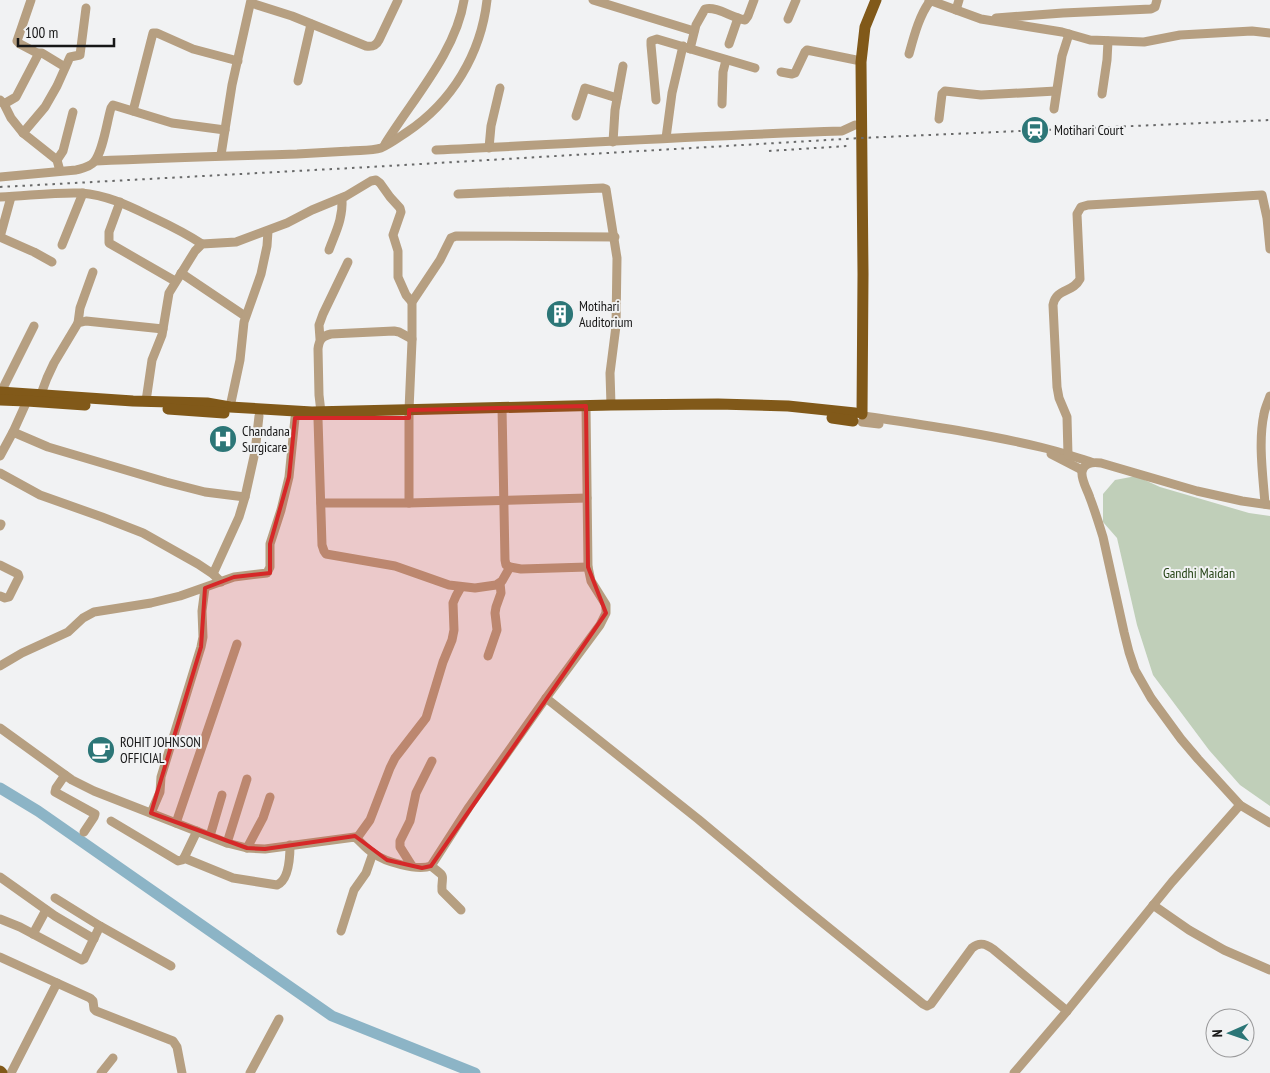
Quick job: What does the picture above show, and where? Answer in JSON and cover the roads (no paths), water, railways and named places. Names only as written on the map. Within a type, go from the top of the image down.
[{"type":"main road","points":[[859,417],[855,125],[856,60],[860,22],[869,0]]},
{"type":"main road","points":[[859,417],[863,274],[861,62],[865,27],[876,0]]},
{"type":"main road","points":[[0,395],[41,394],[207,403],[320,416]]},
{"type":"main road","points":[[0,395],[27,401],[49,403],[295,418],[586,410],[726,411],[859,417]]},
{"type":"main road","points":[[586,410],[611,405],[788,406],[859,417]]},
{"type":"street","points":[[31,0],[17,41],[65,67]]},
{"type":"street","points":[[221,155],[229,106],[251,2],[292,16],[366,46],[375,46],[380,40],[398,0]]},
{"type":"street","points":[[383,147],[398,122],[427,82],[449,44],[462,12],[464,0]]},
{"type":"street","points":[[96,161],[332,152],[371,150],[383,147],[435,110],[456,84],[478,42],[487,0]]},
{"type":"street","points":[[666,138],[672,93],[698,19],[706,8],[711,8],[743,20],[746,19],[754,0]]},
{"type":"street","points":[[788,19],[796,0]]},
{"type":"street","points":[[909,54],[926,6],[930,0],[981,19],[1069,34],[1084,39],[1144,42],[1174,36],[1252,31],[1270,34]]},
{"type":"street","points":[[956,10],[959,0]]},
{"type":"street","points":[[981,19],[1151,9],[1155,7],[1157,0]]},
{"type":"street","points":[[597,1],[694,31]]},
{"type":"street","points":[[23,134],[45,107],[70,57],[80,55],[86,8]]},
{"type":"street","points":[[729,44],[738,18]]},
{"type":"street","points":[[298,81],[311,24]]},
{"type":"street","points":[[133,111],[153,33],[157,33],[192,49],[238,61]]},
{"type":"street","points":[[1054,109],[1062,56],[1069,34]]},
{"type":"street","points":[[656,100],[651,41],[657,39],[755,68]]},
{"type":"street","points":[[1102,94],[1108,41]]},
{"type":"street","points":[[781,72],[795,73],[805,52],[808,50],[856,60]]},
{"type":"street","points":[[39,54],[16,98],[2,102],[23,134],[57,160],[60,171]]},
{"type":"street","points":[[722,104],[723,72],[726,60]]},
{"type":"street","points":[[614,142],[614,118],[623,66]]},
{"type":"street","points":[[489,148],[491,126],[500,88]]},
{"type":"street","points":[[576,116],[585,88],[617,98]]},
{"type":"street","points":[[939,119],[942,94],[945,91],[981,95],[1056,91]]},
{"type":"street","points":[[0,177],[85,168],[91,165],[96,161],[100,152],[112,106],[115,105],[172,123],[225,130]]},
{"type":"street","points":[[57,160],[63,151],[74,112]]},
{"type":"street","points":[[436,150],[842,131],[855,125]]},
{"type":"street","points":[[0,197],[57,193],[83,194],[107,198],[120,202],[188,235],[202,244],[236,242],[268,231],[342,198],[368,182],[376,180],[400,208],[394,235],[398,251],[398,277],[406,295],[412,302]]},
{"type":"street","points":[[458,194],[604,189],[606,191],[615,237],[618,283],[616,326],[610,372],[611,405]]},
{"type":"street","points":[[1068,455],[1067,417],[1059,398],[1057,387],[1053,305],[1054,298],[1057,295],[1076,286],[1080,279],[1077,221],[1080,207],[1088,204],[1266,193],[1270,249]]},
{"type":"street","points":[[62,245],[83,194]]},
{"type":"street","points":[[11,197],[0,237],[52,262]]},
{"type":"street","points":[[329,250],[341,220],[342,198]]},
{"type":"street","points":[[120,202],[109,232],[109,243],[176,281]]},
{"type":"street","points":[[230,407],[240,360],[245,316],[262,274],[268,231]]},
{"type":"street","points":[[409,503],[412,302],[440,260],[451,238],[454,236],[615,237]]},
{"type":"street","points":[[146,401],[152,360],[162,335],[169,294],[195,251],[202,244]]},
{"type":"street","points":[[348,262],[323,314],[318,349],[322,545],[324,552],[326,554],[395,566],[442,583],[461,587],[492,587],[500,583],[510,567]]},
{"type":"street","points":[[41,394],[54,363],[78,323],[80,308],[93,272]]},
{"type":"street","points":[[181,273],[245,316]]},
{"type":"street","points":[[78,323],[86,321],[163,329]]},
{"type":"street","points":[[0,395],[34,326]]},
{"type":"street","points":[[320,339],[331,334],[382,331],[399,332],[412,338]]},
{"type":"street","points":[[859,417],[982,434],[1101,463],[1197,491],[1267,505],[1261,445],[1264,413],[1270,396]]},
{"type":"street","points":[[0,456],[27,401]]},
{"type":"street","points":[[0,728],[65,775],[94,791],[227,843],[247,848],[265,849],[352,837],[357,838],[367,849],[387,860],[422,868],[431,866],[469,807],[600,625],[606,612],[606,605],[591,581],[588,567],[586,410]]},
{"type":"street","points":[[501,412],[506,564],[510,567],[521,569],[588,567]]},
{"type":"street","points":[[213,574],[239,517],[245,497],[255,452],[259,416]]},
{"type":"street","points":[[859,417],[906,427],[1010,444],[1047,453],[1082,470]]},
{"type":"street","points":[[2,662],[68,632],[87,615],[102,610],[151,603],[180,596],[234,577],[265,574],[269,570],[270,544],[289,477],[295,418]]},
{"type":"street","points":[[13,432],[48,448],[166,482],[213,494],[245,497]]},
{"type":"street","points":[[1092,462],[1085,465],[1082,470],[1083,479],[1099,521],[1124,632],[1135,670],[1151,698],[1204,767],[1240,805],[1270,823]]},
{"type":"street","points":[[0,473],[40,495],[143,533],[198,564],[213,574],[220,582]]},
{"type":"street","points":[[322,503],[409,503],[587,498]]},
{"type":"street","points":[[0,565],[18,574],[19,578],[8,597],[0,596]]},
{"type":"street","points":[[488,656],[497,630],[496,610],[501,593],[500,583]]},
{"type":"street","points":[[357,838],[370,820],[395,758],[426,718],[452,640],[454,630],[453,604],[461,587]]},
{"type":"street","points":[[151,813],[160,792],[161,777],[201,647],[205,588]]},
{"type":"street","points":[[176,823],[237,644]]},
{"type":"street","points":[[546,698],[668,794],[923,1004],[927,1006],[931,1004],[972,948],[976,945],[984,944],[993,949],[1067,1011]]},
{"type":"street","points":[[412,866],[400,847],[400,841],[410,821],[419,786],[432,761]]},
{"type":"street","points":[[65,775],[55,792],[95,814],[84,832]]},
{"type":"street","points":[[227,843],[247,779]]},
{"type":"street","points":[[210,836],[222,795]]},
{"type":"street","points":[[247,848],[263,818],[270,797]]},
{"type":"street","points":[[1014,1073],[1153,905],[1240,805]]},
{"type":"street","points":[[111,821],[176,861],[181,861],[184,858],[197,831]]},
{"type":"street","points":[[184,858],[233,878],[277,885],[282,883],[284,879],[290,845]]},
{"type":"street","points":[[341,931],[354,890],[366,873],[373,853]]},
{"type":"street","points":[[431,866],[443,877],[442,891],[461,910]]},
{"type":"street","points":[[0,877],[46,910],[94,939]]},
{"type":"street","points":[[55,898],[170,966]]},
{"type":"street","points":[[1153,905],[1189,930],[1224,950],[1270,970]]},
{"type":"street","points":[[33,934],[46,910]]},
{"type":"street","points":[[0,919],[20,927],[82,960],[100,926]]},
{"type":"street","points":[[0,957],[90,998],[93,1001],[95,1010],[173,1041],[177,1046],[182,1073]]},
{"type":"street","points":[[11,1073],[57,983]]},
{"type":"street","points":[[250,1073],[279,1019]]},
{"type":"street","points":[[101,1073],[113,1058]]},
{"type":"waterway","points":[[0,788],[38,811],[332,1016],[475,1073]]},
{"type":"railway","points":[[0,187],[861,138],[1270,120]]},
{"type":"railway","points":[[769,151],[847,146]]},
{"type":"place","name":"Motihari Court","points":[[1035,130]]},
{"type":"place","name":"Motihari Auditorium","points":[[560,314]]},
{"type":"place","name":"Chandana Surgicare","points":[[223,439]]},
{"type":"place","name":"ROHIT JOHNSON OFFICIAL","points":[[101,750]]},
{"type":"park label","name":"Gandhi Maidan","points":[[1199,573]]}]
